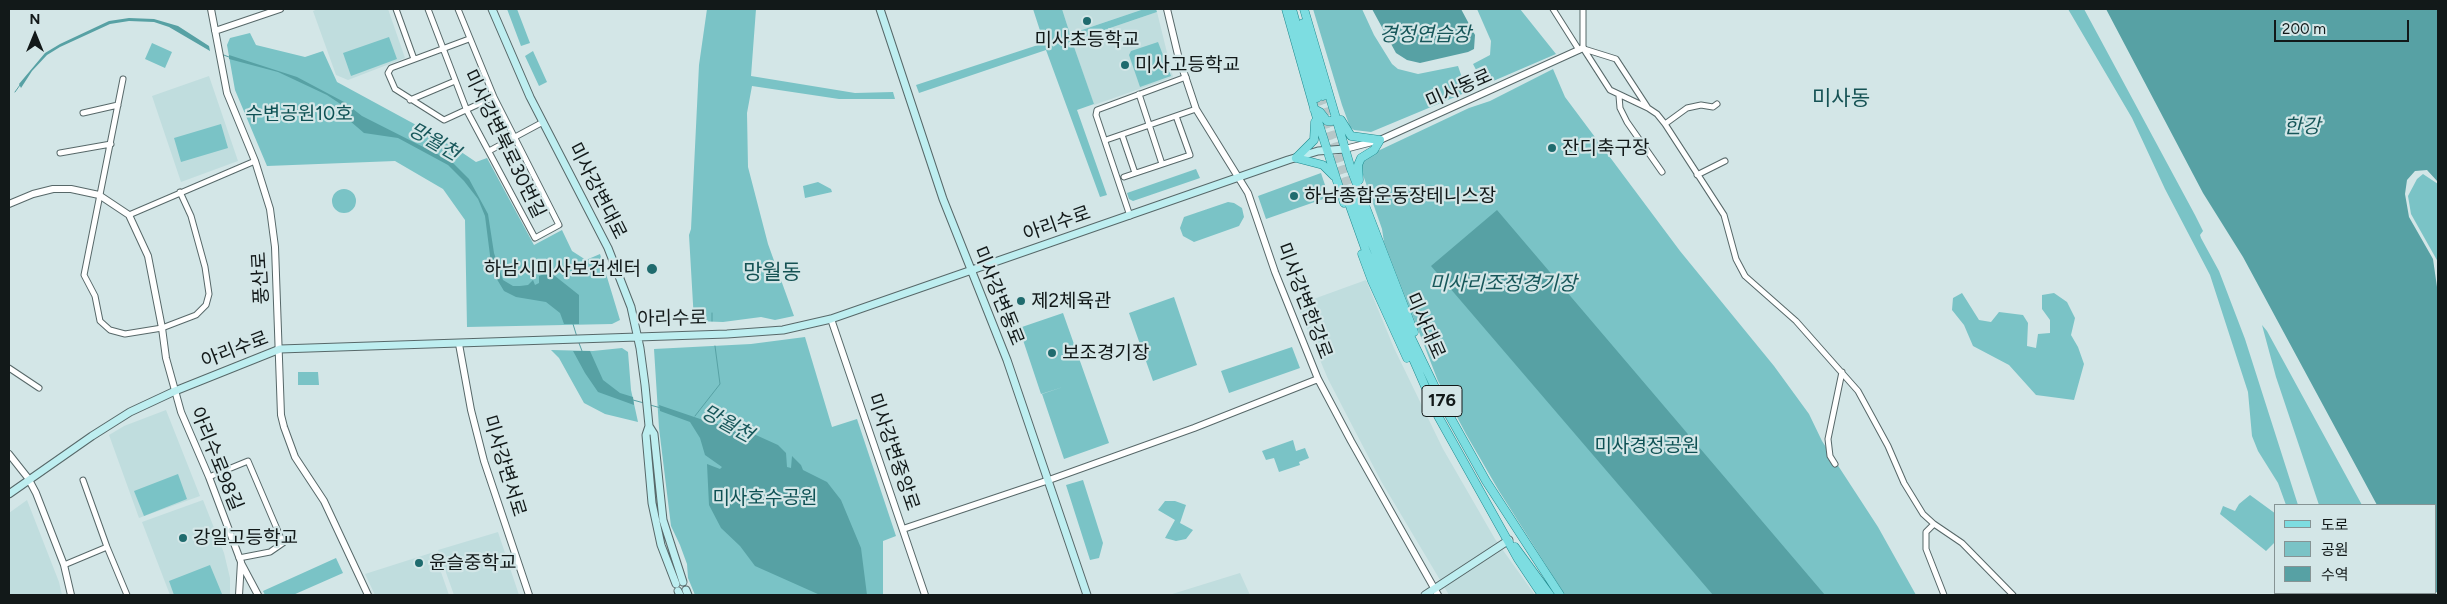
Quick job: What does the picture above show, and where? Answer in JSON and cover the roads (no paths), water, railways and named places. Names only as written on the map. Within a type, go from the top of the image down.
[{"type":"main road","name":"미사강변대로","points":[[492,9],[521,78],[614,260],[631,307],[638,336],[645,385],[649,426],[646,435],[652,503],[661,545],[682,590]]},
{"type":"main road","name":"미사강변동로","points":[[880,9],[943,199],[1007,360],[1088,595]]},
{"type":"main road","points":[[1286,9],[1335,177]]},
{"type":"main road","points":[[1292,9],[1320,97],[1299,9]]},
{"type":"main road","points":[[1304,9],[1344,149],[1431,381]]},
{"type":"main road","points":[[1333,108],[1350,136],[1380,140],[1374,150],[1361,158],[1358,164],[1360,190]]},
{"type":"main road","points":[[1315,112],[1320,112],[1327,121],[1332,121],[1336,117]]},
{"type":"main road","points":[[1315,112],[1314,140],[1296,158],[1323,166],[1335,177],[1347,195]]},
{"type":"main road","name":"아리수로","points":[[9,494],[28,478],[114,421],[174,391],[280,350],[459,344],[552,338],[771,332],[831,319],[1296,158],[1327,150],[1344,149]]},
{"type":"main road","points":[[1347,195],[1348,189],[1360,190]]},
{"type":"main road","name":"미사대로","points":[[1347,195],[1372,246],[1431,381],[1486,481],[1560,595]]},
{"type":"main road","name":"미사대로","points":[[1347,195],[1372,281],[1410,365],[1423,383],[1465,467],[1509,540],[1518,559],[1542,595]]},
{"type":"main road","points":[[1425,595],[1436,592],[1509,540]]},
{"type":"main road","name":"미사대로","points":[[1509,540],[1523,556],[1550,595]]},
{"type":"street","name":"풍산로","points":[[211,9],[221,71],[233,113],[255,160],[267,196],[273,226],[284,426],[295,457],[324,502],[368,595]]},
{"type":"street","points":[[215,31],[280,9]]},
{"type":"street","points":[[396,9],[414,59]]},
{"type":"street","name":"미사강변북로30번길","points":[[428,9],[467,111],[535,238],[559,225],[494,97],[458,9]]},
{"type":"street","name":"미사강변한강로","points":[[1167,9],[1172,36],[1196,109],[1240,178],[1248,194],[1275,272],[1318,379],[1436,592]]},
{"type":"street","points":[[1553,9],[1606,85],[1619,96],[1648,108]]},
{"type":"street","points":[[1581,49],[1583,9]]},
{"type":"street","points":[[469,38],[388,70],[395,89],[444,120],[494,97]]},
{"type":"street","points":[[1581,49],[1616,59],[1648,108],[1665,124],[1727,222],[1736,259],[1745,276],[1796,321],[1858,391],[1888,446],[1904,484],[1923,514],[1962,543],[2013,595]]},
{"type":"street","name":"미사동로","points":[[1344,149],[1380,140],[1581,49]]},
{"type":"street","points":[[1130,216],[1097,110],[1186,77]]},
{"type":"street","points":[[122,79],[111,144],[84,275],[95,296],[100,321],[104,327],[117,333],[162,328],[196,315],[206,306],[209,294],[196,230],[180,192]]},
{"type":"street","points":[[410,100],[455,81]]},
{"type":"street","points":[[1139,94],[1162,164]]},
{"type":"street","points":[[1619,96],[1620,108],[1627,122],[1662,172]]},
{"type":"street","points":[[1665,124],[1687,108],[1701,105],[1713,107],[1718,104]]},
{"type":"street","points":[[83,113],[118,105]]},
{"type":"street","points":[[1106,140],[1196,109]]},
{"type":"street","points":[[1124,176],[1190,154],[1176,116]]},
{"type":"street","points":[[489,152],[543,122]]},
{"type":"street","points":[[1122,134],[1135,173]]},
{"type":"street","points":[[60,153],[111,144]]},
{"type":"street","points":[[10,204],[33,194],[53,189],[71,189],[99,195],[129,215],[255,160]]},
{"type":"street","points":[[1697,175],[1725,161]]},
{"type":"street","name":"아리수로98길","points":[[129,215],[148,256],[166,358],[174,391],[189,434],[209,477],[240,560],[239,595]]},
{"type":"street","name":"미사강변중앙로","points":[[831,319],[925,595]]},
{"type":"street","name":"미사강변서로","points":[[459,344],[471,410],[484,461],[530,595]]},
{"type":"street","points":[[9,368],[39,388]]},
{"type":"street","points":[[1835,464],[1830,456],[1828,439],[1842,372]]},
{"type":"street","points":[[903,529],[1049,480],[1194,428],[1318,379]]},
{"type":"street","points":[[9,454],[28,478],[36,493],[64,565],[71,595]]},
{"type":"street","points":[[209,477],[248,461],[283,542],[270,552],[240,560],[258,595]]},
{"type":"street","points":[[83,480],[107,548],[127,595]]},
{"type":"street","points":[[1934,524],[1926,532],[1926,549],[1944,595]]},
{"type":"street","points":[[64,565],[107,548]]},
{"type":"water","name":"경정연습장","points":[[1372,9],[1461,9],[1475,35],[1474,49],[1420,63],[1407,60],[1396,53]]},
{"type":"water","name":"한강","points":[[2106,9],[2438,9],[2438,182],[2427,170],[2415,171],[2407,180],[2405,194],[2409,217],[2433,259],[2438,294],[2438,593],[2437,504],[2376,504],[2243,257],[2203,193]]},
{"type":"water","points":[[129,18],[154,19],[178,26],[209,46],[210,51],[169,27],[154,22],[129,21],[110,24],[47,55],[32,71],[21,88],[19,84],[45,53],[109,21]]},
{"type":"water","name":"망월천","points":[[229,55],[297,77],[344,102],[362,116],[451,161],[469,179],[488,214],[494,253],[503,280],[513,286],[520,286],[528,285],[533,280],[535,285],[539,283],[539,276],[550,272],[579,295],[579,324],[564,324],[560,313],[546,302],[516,297],[504,291],[492,271],[485,216],[478,199],[448,165],[398,138],[364,133],[350,121],[342,105],[327,95],[278,72],[229,59]]},
{"type":"water","name":"미사리조정경기장","points":[[1497,210],[1825,595],[1713,595],[1431,266]]},
{"type":"water","points":[[573,351],[590,351],[603,380],[620,393],[633,397],[634,405],[598,392]]},
{"type":"water","points":[[659,405],[709,422],[747,431],[778,445],[786,453],[787,467],[791,468],[792,456],[801,465],[803,470],[827,482],[841,500],[861,548],[867,595],[820,595],[755,566],[740,546],[721,528],[709,505],[707,464],[720,469],[722,467],[705,455],[700,438],[690,422],[660,411]]},
{"type":"waterway","name":"망월천","points":[[221,54],[229,57]]},
{"type":"waterway","name":"망월천","points":[[15,92],[20,85]]},
{"type":"waterway","points":[[712,313],[712,321]]},
{"type":"waterway","name":"망월천","points":[[573,324],[577,337]]},
{"type":"waterway","name":"망월천","points":[[579,343],[582,351]]},
{"type":"waterway","points":[[695,416],[720,384],[715,346]]},
{"type":"waterway","name":"망월천","points":[[633,400],[644,403]]},
{"type":"waterway","name":"망월천","points":[[650,405],[661,408]]},
{"type":"tunnel","points":[[1323,96],[1351,192]]},
{"type":"tunnel","points":[[1317,98],[1346,195]]},
{"type":"place","name":"미사초등학교","points":[[1087,21]]},
{"type":"place","name":"미사고등학교","points":[[1125,65]]},
{"type":"place","name":"잔디축구장","points":[[1552,148]]},
{"type":"place","name":"하남종합운동장테니스장","points":[[1294,196]]},
{"type":"place","name":"하남시미사보건센터","points":[[652,269]]},
{"type":"place","name":"제2체육관","points":[[1021,301]]},
{"type":"place","name":"보조경기장","points":[[1052,353]]},
{"type":"place","name":"강일고등학교","points":[[183,538]]},
{"type":"place","name":"윤슬중학교","points":[[419,563]]},
{"type":"district","name":"미사동","points":[[1841,99]]},
{"type":"district","name":"망월동","points":[[772,273]]},
{"type":"park label","name":"수변공원10호","points":[[299,114]]},
{"type":"park label","name":"미사경정공원","points":[[1647,446]]},
{"type":"park label","name":"미사호수공원","points":[[765,498]]}]
